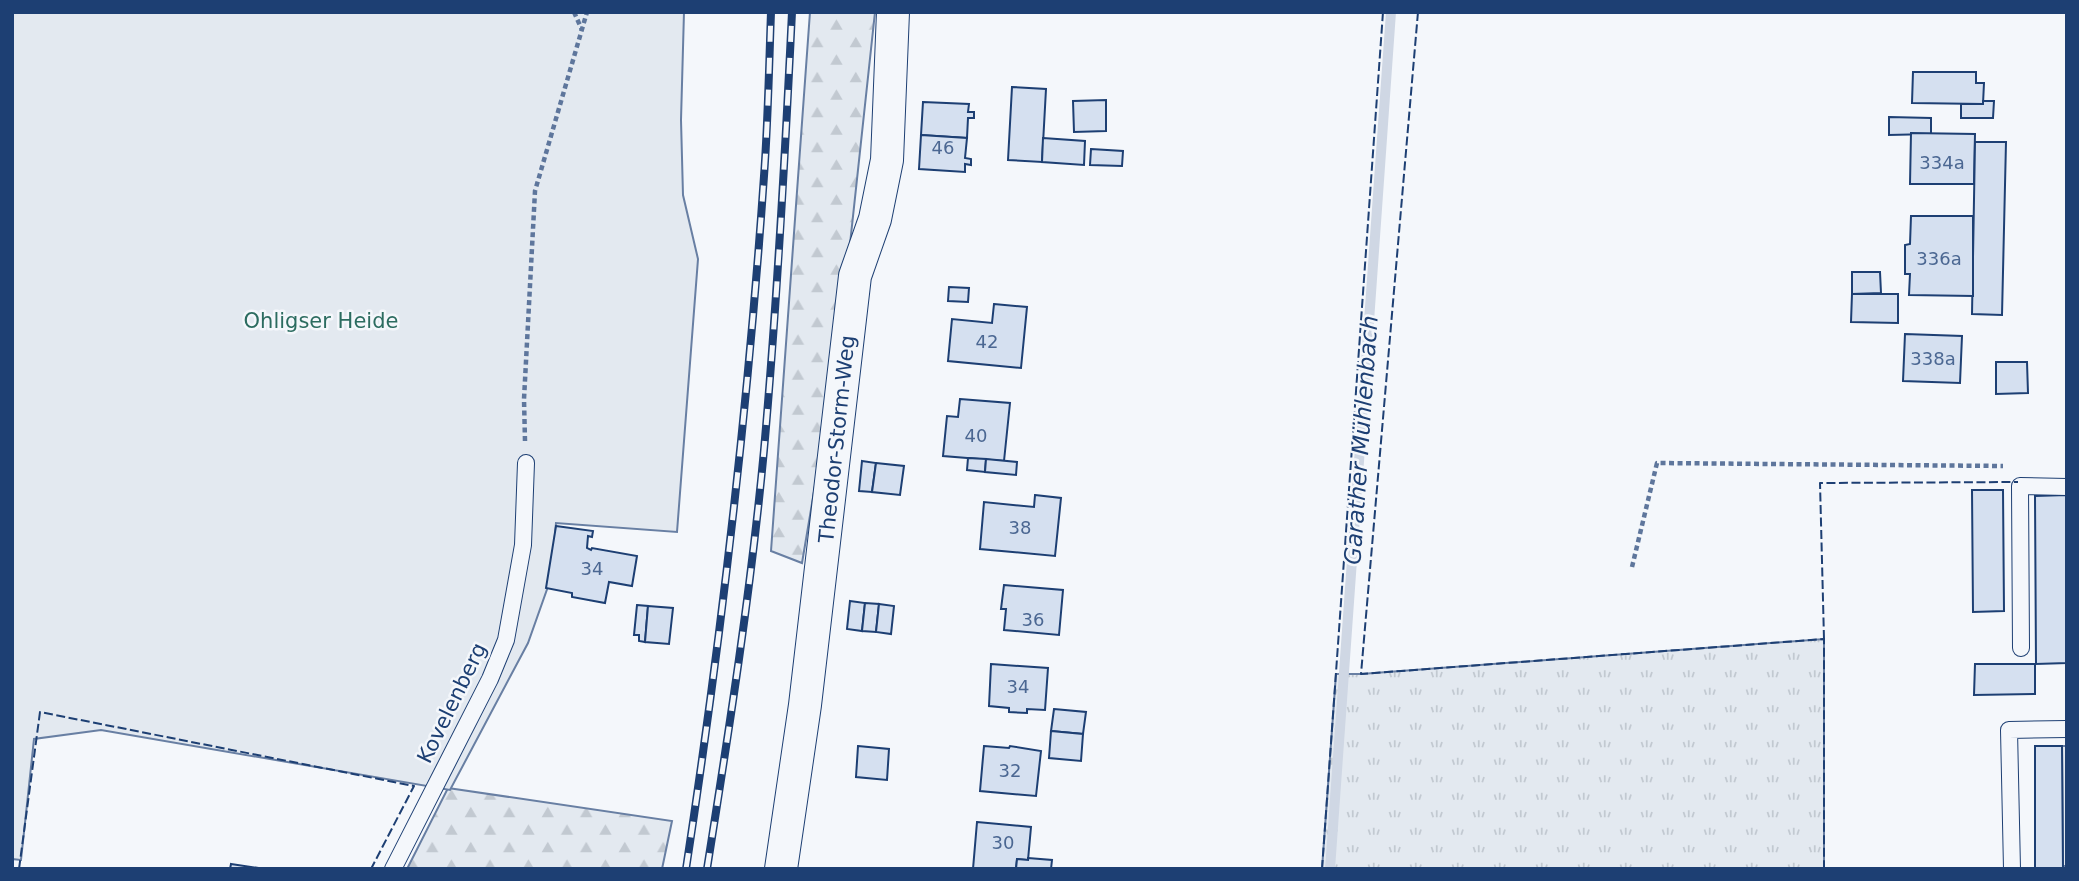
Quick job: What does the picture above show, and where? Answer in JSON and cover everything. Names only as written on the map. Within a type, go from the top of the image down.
[{"type":"street","name":"Theodor-Storm-Weg","points":[[781,869],[809,678],[855,276],[875,219],[887,160],[893,12]]},
{"type":"lane","name":"Kovelenberg","points":[[393,869],[490,679],[506,640],[523,545],[526,463]]},
{"type":"lane","points":[[2021,649],[2020,486],[2067,487]]},
{"type":"lane","points":[[2012,869],[2009,730],[2067,729]]},
{"type":"path","points":[[574,12],[582,31]]},
{"type":"path","points":[[526,463],[524,399],[535,191],[587,12]]},
{"type":"path","points":[[1632,567],[1657,463],[2012,467]]},
{"type":"green space","name":"Ohligser Heide","points":[[12,12],[684,12],[681,120],[683,195],[698,259],[677,532],[556,523],[551,578],[528,643],[450,790],[101,730],[34,739],[21,860],[12,859]]},
{"type":"green space","points":[[810,12],[875,12],[840,337],[802,563],[771,551]]},
{"type":"green space","points":[[1824,639],[1824,869],[1322,869],[1336,674]]},
{"type":"green space","points":[[2062,746],[2067,746],[2067,866],[2063,866]]},
{"type":"green space","points":[[448,788],[672,821],[662,869],[407,869]]},
{"type":"building","points":[[1913,72],[1976,72],[1976,83],[1984,83],[1983,104],[1912,103]]},
{"type":"building","points":[[1012,87],[1046,89],[1042,162],[1008,160]]},
{"type":"building","points":[[1106,100],[1106,131],[1074,132],[1073,101]]},
{"type":"building","points":[[1983,101],[1994,101],[1993,118],[1961,118],[1961,104],[1983,104]]},
{"type":"building","points":[[923,102],[969,104],[968,112],[974,112],[974,118],[968,118],[967,138],[921,135]]},
{"type":"building","points":[[1889,117],[1931,118],[1931,134],[1889,135]]},
{"type":"building","points":[[1911,133],[1975,134],[1974,184],[1910,184]]},
{"type":"building","points":[[921,135],[967,138],[965,158],[971,159],[971,165],[965,164],[965,172],[919,169]]},
{"type":"building","points":[[1043,138],[1085,141],[1084,165],[1042,162]]},
{"type":"building","points":[[1975,142],[2006,142],[2002,315],[1972,314]]},
{"type":"building","points":[[1091,149],[1123,151],[1122,166],[1090,165]]},
{"type":"building","points":[[1911,216],[1973,216],[1973,296],[1909,295],[1910,274],[1905,274],[1905,245],[1910,244]]},
{"type":"building","points":[[1852,272],[1880,272],[1881,293],[1852,294]]},
{"type":"building","points":[[949,287],[969,288],[968,302],[948,301]]},
{"type":"building","points":[[1852,294],[1898,294],[1898,323],[1851,322]]},
{"type":"building","points":[[994,304],[1027,307],[1021,368],[948,361],[952,319],[992,323]]},
{"type":"building","points":[[1905,334],[1962,336],[1960,383],[1903,381]]},
{"type":"building","points":[[1996,362],[2027,362],[2028,393],[1996,394]]},
{"type":"building","points":[[960,399],[1010,403],[1004,461],[943,456],[947,416],[958,417]]},
{"type":"building","points":[[968,458],[986,459],[985,472],[967,470]]},
{"type":"building","points":[[986,459],[1017,462],[1016,475],[985,472]]},
{"type":"building","points":[[862,461],[876,463],[872,492],[859,491]]},
{"type":"building","points":[[876,463],[904,466],[900,495],[872,492]]},
{"type":"building","points":[[1972,490],[2003,490],[2004,611],[1973,612]]},
{"type":"building","points":[[1035,495],[1061,498],[1055,556],[980,549],[984,502],[1034,507]]},
{"type":"building","points":[[2067,495],[2067,663],[2036,664],[2035,496]]},
{"type":"building","points":[[556,526],[593,531],[592,537],[588,536],[587,548],[591,550],[592,548],[637,556],[632,586],[609,582],[605,603],[572,597],[572,593],[546,588]]},
{"type":"building","points":[[1004,585],[1063,590],[1059,635],[1004,630],[1006,609],[1001,609]]},
{"type":"building","points":[[850,601],[865,603],[862,631],[847,629]]},
{"type":"building","points":[[865,603],[879,604],[876,632],[862,631]]},
{"type":"building","points":[[879,604],[894,606],[891,634],[876,632]]},
{"type":"building","points":[[637,605],[648,606],[645,642],[639,641],[639,635],[634,635]]},
{"type":"building","points":[[648,606],[673,608],[669,644],[645,642]]},
{"type":"building","points":[[991,664],[1048,668],[1045,710],[1009,712],[1009,708],[989,706]]},
{"type":"building","points":[[1975,664],[2035,664],[2035,694],[1974,695]]},
{"type":"building","points":[[1054,709],[1086,712],[1083,734],[1051,731]]},
{"type":"building","points":[[1051,731],[1083,734],[1081,761],[1049,758]]},
{"type":"building","points":[[858,746],[889,749],[887,780],[856,777]]},
{"type":"building","points":[[984,746],[1010,746],[1041,751],[1036,796],[980,791]]},
{"type":"building","points":[[2035,746],[2062,746],[2063,869],[2035,869]]},
{"type":"building","points":[[977,822],[1031,827],[1028,860],[1017,859],[1016,869],[973,869]]},
{"type":"building","points":[[1017,859],[1052,860],[1051,869],[1016,869]]},
{"type":"building","points":[[231,864],[265,869],[230,869]]},
{"type":"waterway","name":"Garather Mühlenbach","points":[[1330,869],[1391,12]]},
{"type":"railway","points":[[686,869],[711,696],[742,437],[764,176],[771,12]]},
{"type":"railway","points":[[707,869],[759,502],[773,341],[792,12]]},
{"type":"fence","points":[[1322,869],[1383,12]]},
{"type":"fence","points":[[1418,12],[1361,674],[1824,639],[1824,869]]},
{"type":"fence","points":[[1824,639],[1820,483],[2018,482]]},
{"type":"fence","points":[[19,869],[40,712],[414,786],[371,869]]}]
